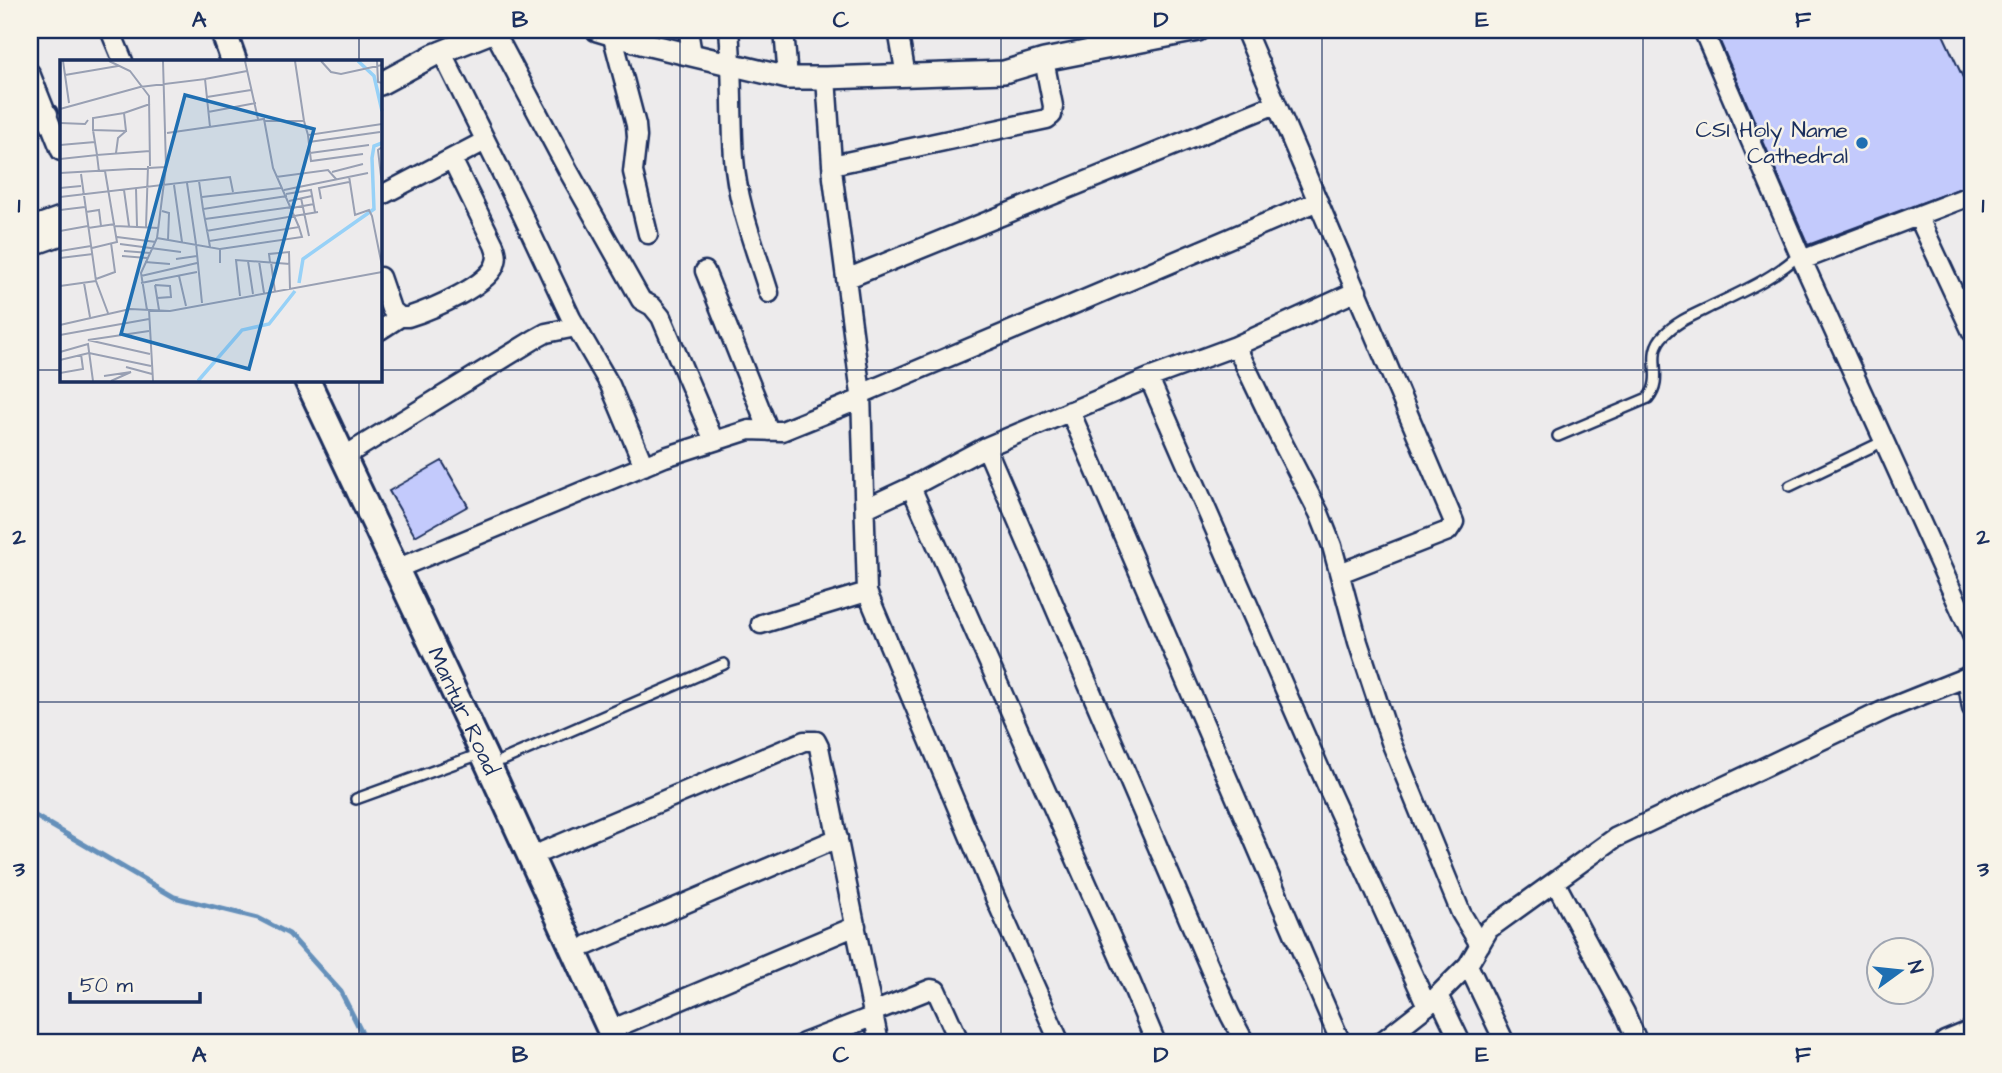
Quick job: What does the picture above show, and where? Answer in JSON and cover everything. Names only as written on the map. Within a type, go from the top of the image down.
[{"type":"main road","points":[[223,30],[234,60]]},
{"type":"main road","name":"Mantur Road","points":[[308,382],[493,756],[544,851],[587,945],[622,1037]]},
{"type":"main road","name":"Mantur Road","points":[[322,382],[408,564],[622,1037]]},
{"type":"street","points":[[110,30],[124,60]]},
{"type":"street","points":[[382,83],[441,51],[496,30],[569,172],[641,300],[652,306],[661,317],[714,440]]},
{"type":"street","points":[[688,30],[692,54]]},
{"type":"street","points":[[729,30],[733,63],[734,160],[747,221],[769,293]]},
{"type":"street","points":[[784,30],[788,78]]},
{"type":"street","points":[[898,30],[906,76]]},
{"type":"street","points":[[648,234],[633,172],[636,125],[605,32],[651,38],[692,54],[788,78],[826,78],[1004,72],[1044,61],[1198,30]]},
{"type":"street","points":[[1245,30],[1454,522],[1448,531],[1340,573]]},
{"type":"street","points":[[1703,30],[1801,257],[1970,623]]},
{"type":"street","points":[[441,51],[576,327],[610,385],[644,466]]},
{"type":"street","points":[[832,165],[1047,119],[1052,115],[1052,106],[1044,61]]},
{"type":"street","points":[[30,73],[60,148]]},
{"type":"street","points":[[826,78],[832,165],[861,396],[867,592],[997,902],[1060,1043]]},
{"type":"street","points":[[846,279],[1276,104]]},
{"type":"street","points":[[30,121],[48,114]]},
{"type":"street","points":[[382,196],[485,141]]},
{"type":"street","points":[[382,329],[400,317],[419,314],[482,282],[497,261],[494,245],[453,159]]},
{"type":"street","points":[[1801,257],[1972,195]]},
{"type":"street","points":[[408,564],[644,466],[714,440],[749,430],[782,431],[1318,201]]},
{"type":"street","points":[[1918,216],[1972,332]]},
{"type":"street","points":[[30,229],[60,218]]},
{"type":"street","points":[[30,245],[60,234]]},
{"type":"street","points":[[705,271],[769,431]]},
{"type":"street","points":[[382,282],[391,309],[400,317]]},
{"type":"street","points":[[866,508],[986,447],[1149,378],[1236,345],[1357,291]]},
{"type":"street","points":[[353,451],[535,339],[546,333],[576,327]]},
{"type":"street","points":[[1236,345],[1319,513],[1391,742],[1461,913],[1480,945]]},
{"type":"street","points":[[1149,378],[1328,788],[1432,1001],[1461,1043]]},
{"type":"street","points":[[1070,411],[1341,1043]]},
{"type":"street","points":[[986,447],[1230,1015],[1245,1043]]},
{"type":"street","points":[[911,487],[1156,1043]]},
{"type":"street","points":[[761,624],[867,592]]},
{"type":"street","points":[[1391,1040],[1468,965],[1489,929],[1615,838],[1887,709],[1970,675],[1972,708]]},
{"type":"street","points":[[544,851],[809,740],[816,741],[879,1043]]},
{"type":"street","points":[[587,945],[838,838]]},
{"type":"street","points":[[1555,882],[1625,1013],[1638,1043]]},
{"type":"street","points":[[622,1037],[856,926]]},
{"type":"street","points":[[1468,965],[1505,1043]]},
{"type":"street","points":[[804,1043],[931,989],[936,990],[960,1043]]},
{"type":"street","points":[[1942,1042],[1972,1030]]},
{"type":"lane","points":[[1558,436],[1648,398],[1657,381],[1654,357],[1656,344],[1665,333],[1681,322],[1774,275],[1801,257]]},
{"type":"lane","points":[[1790,486],[1884,441]]},
{"type":"lane","points":[[356,800],[493,756],[724,664]]},
{"type":"building","name":"CSI Holy Name Cathedral","points":[[1715,30],[1941,30],[1972,97],[1972,184],[1808,245]]},
{"type":"building","points":[[442,461],[468,506],[415,536],[389,491]]},
{"type":"waterway","points":[[30,813],[174,897],[258,918],[289,934],[341,992],[367,1043]]},
{"type":"place","name":"CSI Holy Name Cathedral","points":[[1862,143]]}]
